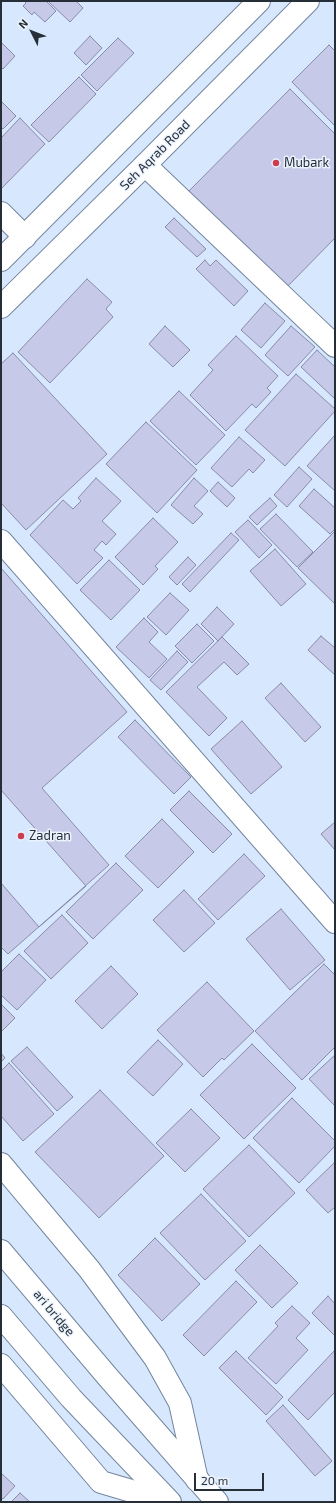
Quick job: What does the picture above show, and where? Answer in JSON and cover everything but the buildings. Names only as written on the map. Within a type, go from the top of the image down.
[{"type":"main road","points":[[1,260],[259,1]]},
{"type":"main road","name":"Seh Aqrab Road","points":[[1,307],[308,1]]},
{"type":"main road","points":[[145,165],[335,346]]},
{"type":"main road","points":[[1,213],[25,236]]},
{"type":"main road","points":[[1,541],[335,922]]},
{"type":"main road","points":[[1,1164],[89,1269],[155,1358],[180,1403],[197,1480]]},
{"type":"main road","name":"ari bridge","points":[[1,1251],[217,1502]]},
{"type":"main road","points":[[1,1316],[71,1398],[169,1502]]},
{"type":"main road","points":[[1,1365],[101,1482],[169,1502]]},
{"type":"place","name":"Mubark","points":[[276,163]]},
{"type":"place","name":"Zadran","points":[[21,836]]}]
